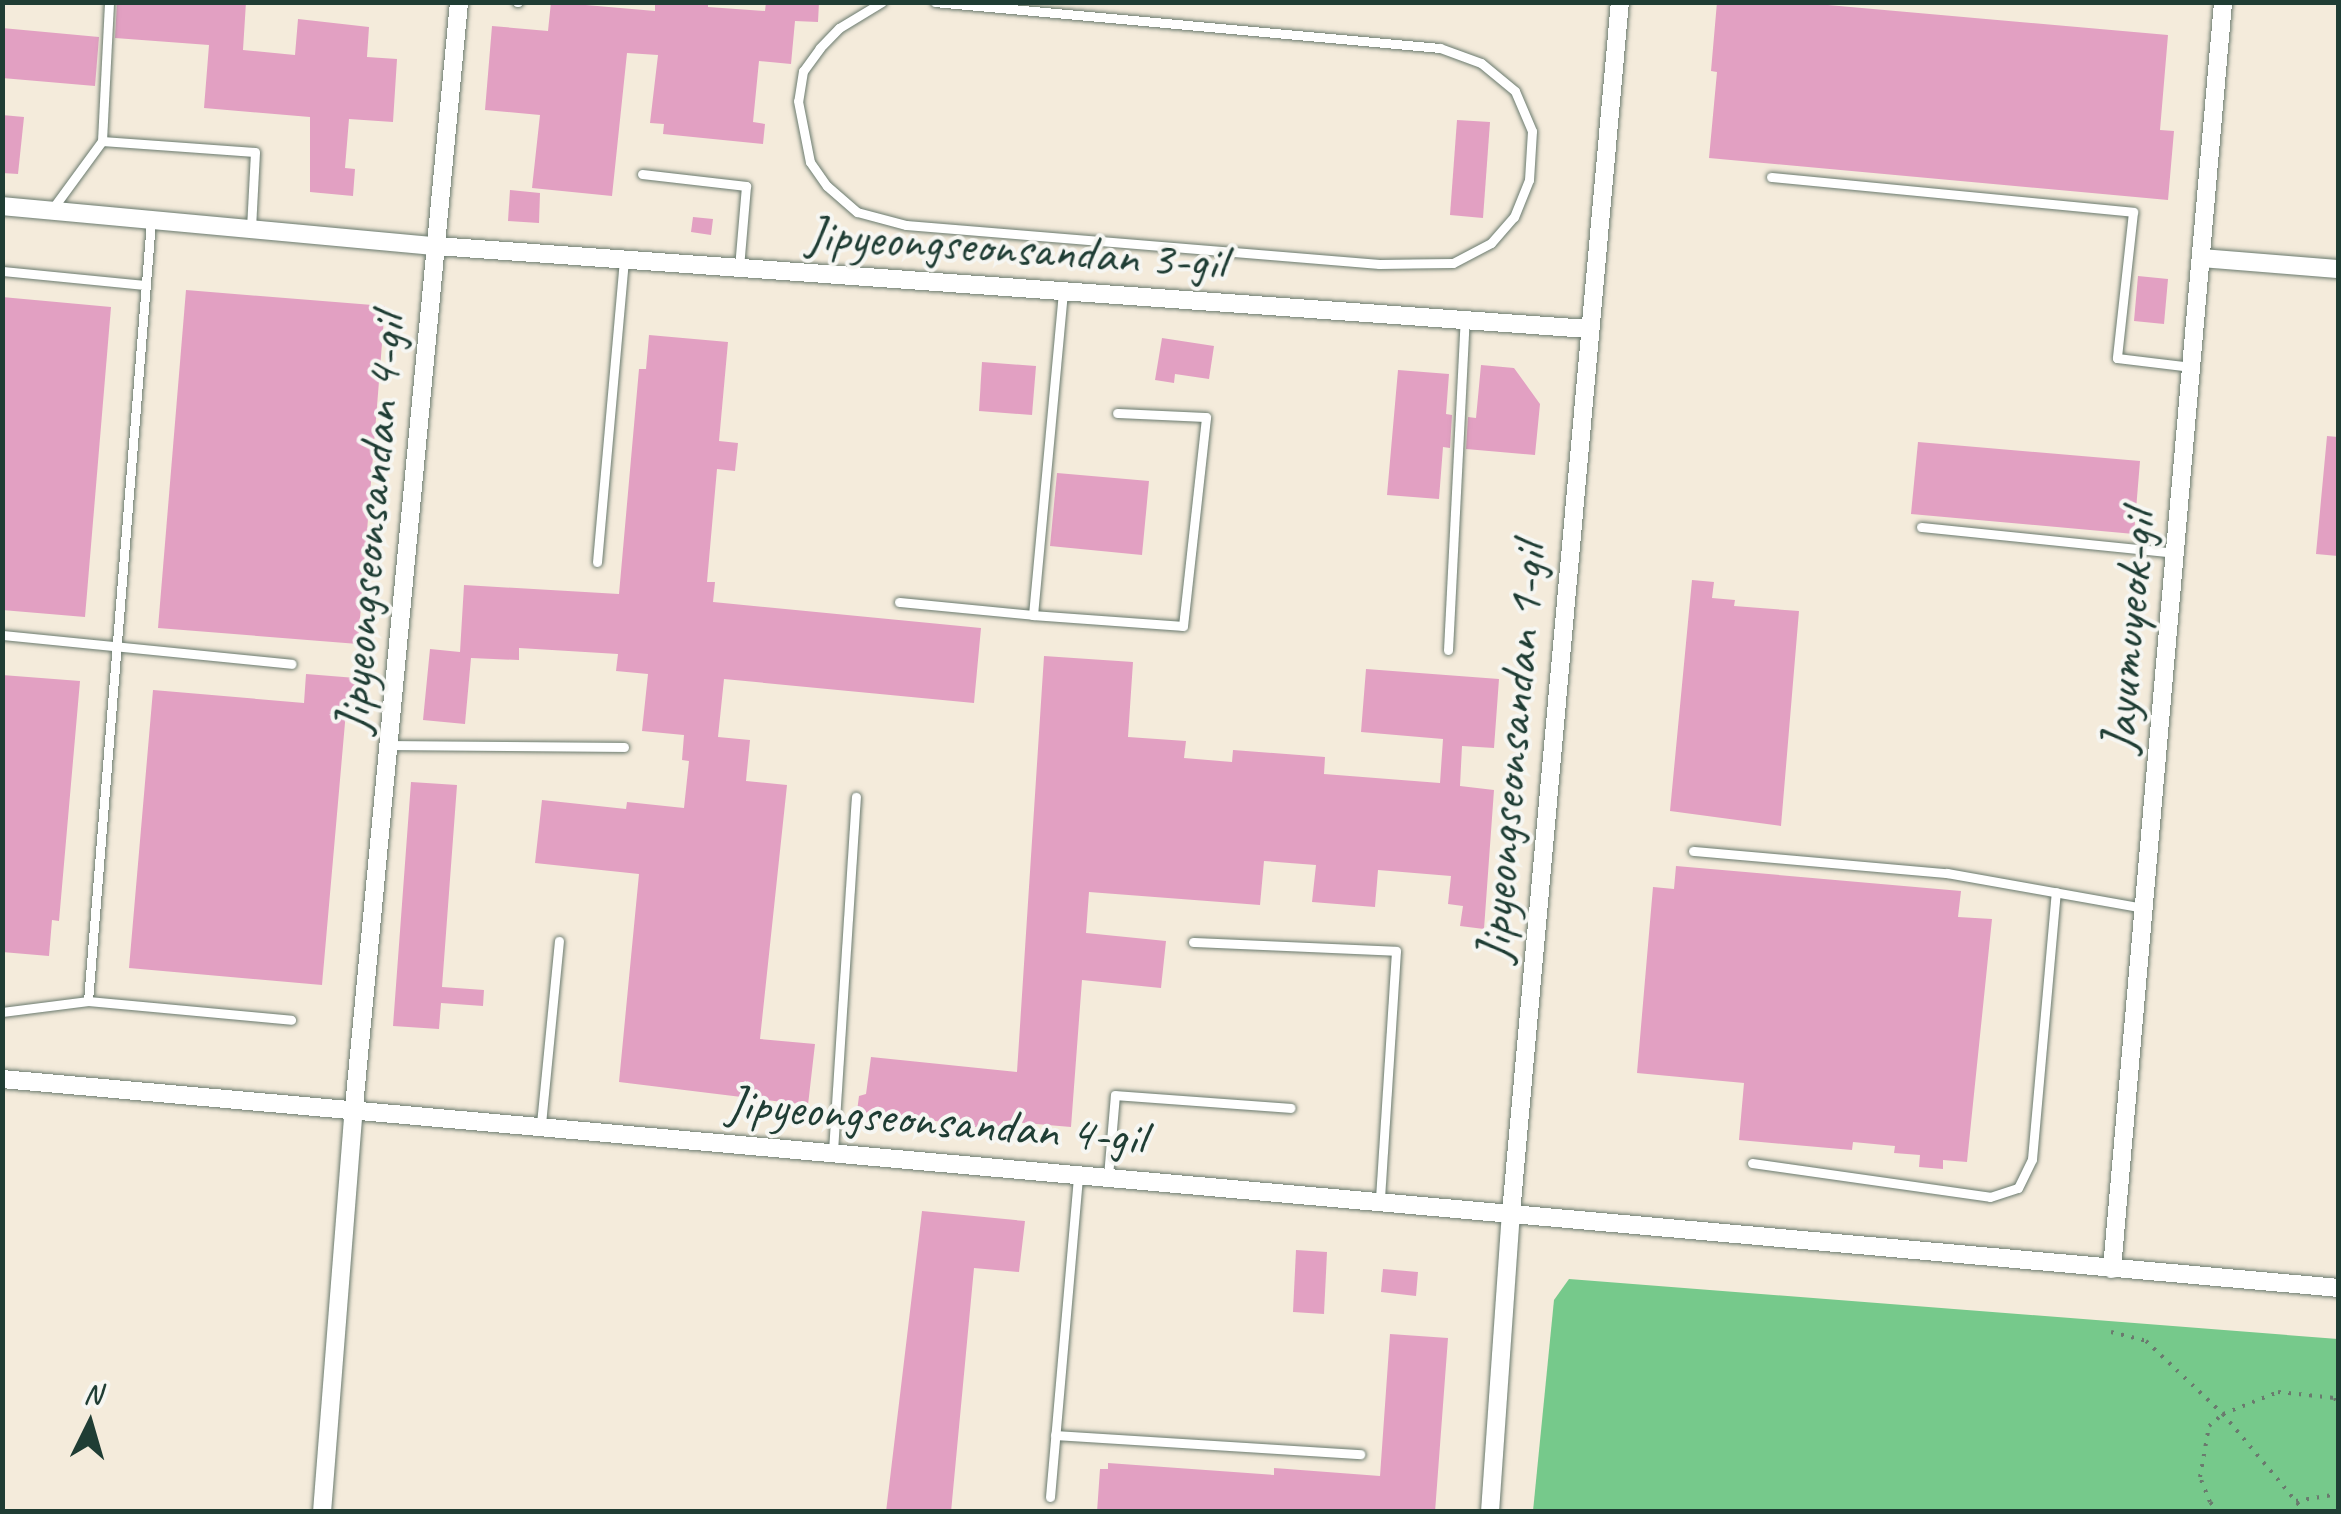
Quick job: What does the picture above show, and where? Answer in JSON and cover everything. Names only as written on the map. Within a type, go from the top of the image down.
[{"type":"street","points":[[436,246],[459,2]]},
{"type":"street","name":"Jipyeongseonsandan 1-gil","points":[[1490,1512],[1511,1213],[1620,2]]},
{"type":"street","name":"Jayumuyeok-gil","points":[[2112,1268],[2224,2]]},
{"type":"street","name":"Jipyeongseonsandan 3-gil","points":[[2,206],[436,246],[1590,330]]},
{"type":"street","name":"Jipyeongseonsandan 4-gil","points":[[354,1107],[436,246]]},
{"type":"street","points":[[2201,258],[2338,269]]},
{"type":"street","name":"Jipyeongseonsandan 4-gil","points":[[2,1079],[354,1107],[1511,1213]]},
{"type":"street","points":[[322,1512],[354,1107]]},
{"type":"street","points":[[1511,1213],[2338,1288]]},
{"type":"lane","points":[[52,210],[102,140],[109,2]]},
{"type":"lane","points":[[882,2],[840,28],[820,48],[803,71],[798,101],[800,131],[810,162],[827,186],[858,212],[906,225],[1378,264],[1453,262],[1491,243],[1514,217],[1529,180],[1532,131],[1515,91],[1481,63],[1440,48],[935,2]]},
{"type":"lane","points":[[102,140],[255,152],[252,229]]},
{"type":"lane","points":[[642,174],[746,186],[739,268]]},
{"type":"lane","points":[[1771,177],[2133,212],[2117,358],[2191,367]]},
{"type":"lane","points":[[88,1001],[151,219]]},
{"type":"lane","points":[[597,562],[624,260]]},
{"type":"lane","points":[[2,271],[145,285]]},
{"type":"lane","points":[[1033,615],[1063,291]]},
{"type":"lane","points":[[1448,650],[1464,320]]},
{"type":"lane","points":[[899,602],[1183,626],[1206,418],[1116,413]]},
{"type":"lane","points":[[1922,528],[2175,553]]},
{"type":"lane","points":[[2,635],[292,664]]},
{"type":"lane","points":[[389,745],[624,747]]},
{"type":"lane","points":[[833,1151],[856,796]]},
{"type":"lane","points":[[1692,850],[1947,873],[2144,908]]},
{"type":"lane","points":[[1752,1163],[1990,1197],[2018,1188],[2032,1159],[2056,892]]},
{"type":"lane","points":[[542,1124],[559,941]]},
{"type":"lane","points":[[1192,942],[1396,951],[1380,1201]]},
{"type":"lane","points":[[2,1012],[88,1001],[291,1020]]},
{"type":"lane","points":[[1108,1176],[1115,1095],[1292,1108]]},
{"type":"lane","points":[[1050,1497],[1078,1174]]},
{"type":"lane","points":[[1056,1435],[1360,1454]]},
{"type":"path","points":[[2111,1332],[2146,1340],[2224,1414],[2305,1512]]},
{"type":"path","points":[[2219,1512],[2210,1502],[2200,1477],[2209,1426],[2224,1414],[2278,1392],[2337,1399],[2338,1406]]},
{"type":"path","points":[[2296,1501],[2338,1494]]},
{"type":"green space","points":[[1569,1279],[2338,1339],[2338,1511],[1533,1511],[1554,1300]]},
{"type":"building","points":[[117,2],[246,2],[243,50],[295,55],[298,19],[369,27],[367,57],[397,59],[393,122],[349,119],[345,168],[355,169],[353,196],[310,192],[310,117],[204,108],[209,45],[115,38]]},
{"type":"building","points":[[551,2],[655,11],[655,2],[708,2],[708,7],[765,11],[766,2],[819,2],[818,22],[795,21],[791,64],[759,61],[753,122],[765,124],[763,144],[663,134],[664,124],[650,123],[658,55],[627,53],[612,196],[532,188],[540,115],[485,110],[492,26],[548,31]]},
{"type":"building","points":[[1717,2],[1794,2],[2168,35],[2160,130],[2174,131],[2168,200],[1709,158],[1717,72],[1711,71]]},
{"type":"building","points":[[2,28],[99,37],[95,86],[2,78]]},
{"type":"building","points":[[2,115],[24,117],[18,174],[2,173]]},
{"type":"building","points":[[1457,120],[1490,122],[1483,218],[1450,215]]},
{"type":"building","points":[[510,190],[540,193],[539,223],[508,221]]},
{"type":"building","points":[[693,217],[713,219],[711,235],[691,232]]},
{"type":"building","points":[[2138,276],[2168,279],[2164,324],[2134,321]]},
{"type":"building","points":[[186,290],[385,306],[358,644],[158,628]]},
{"type":"building","points":[[2,297],[111,307],[85,617],[2,610]]},
{"type":"building","points":[[649,335],[728,342],[719,441],[738,443],[735,471],[717,469],[707,582],[715,582],[713,602],[981,628],[974,703],[724,679],[718,737],[750,740],[746,781],[787,785],[760,1039],[815,1044],[808,1105],[619,1082],[639,874],[535,863],[542,800],[626,809],[627,802],[684,808],[689,761],[682,760],[684,735],[642,731],[648,674],[616,671],[618,654],[519,648],[519,660],[471,658],[465,724],[423,720],[430,649],[460,652],[464,585],[619,594],[639,369],[646,369]]},
{"type":"building","points":[[1162,338],[1214,346],[1209,379],[1175,374],[1174,383],[1155,380]]},
{"type":"building","points":[[982,362],[1036,366],[1032,415],[979,411]]},
{"type":"building","points":[[1481,365],[1514,368],[1540,404],[1535,455],[1466,449],[1468,417],[1476,418]]},
{"type":"building","points":[[1398,370],[1449,374],[1446,414],[1452,415],[1450,448],[1443,447],[1439,499],[1387,495]]},
{"type":"building","points":[[2327,436],[2338,437],[2338,556],[2316,554]]},
{"type":"building","points":[[1918,442],[2140,461],[2134,534],[1911,514]]},
{"type":"building","points":[[1057,473],[1149,481],[1142,555],[1050,546]]},
{"type":"building","points":[[1692,580],[1714,582],[1712,598],[1735,600],[1734,606],[1799,611],[1781,826],[1670,811]]},
{"type":"building","points":[[1044,656],[1133,662],[1128,737],[1186,741],[1184,758],[1232,762],[1233,750],[1325,757],[1324,774],[1440,783],[1443,739],[1361,732],[1366,669],[1499,679],[1494,748],[1462,746],[1460,786],[1494,790],[1484,929],[1460,926],[1463,906],[1448,904],[1451,876],[1378,870],[1375,907],[1312,902],[1316,865],[1264,861],[1260,905],[1089,892],[1086,933],[1166,941],[1161,988],[1082,980],[1071,1127],[1003,1121],[1002,1131],[889,1114],[888,1123],[856,1119],[859,1096],[866,1094],[871,1057],[1017,1072]]},
{"type":"building","points":[[306,674],[356,678],[354,700],[347,700],[322,985],[129,968],[153,690],[304,703]]},
{"type":"building","points":[[2,675],[80,681],[59,921],[52,920],[49,956],[2,952]]},
{"type":"building","points":[[411,782],[457,785],[442,987],[484,990],[483,1006],[441,1003],[439,1029],[393,1026]]},
{"type":"building","points":[[1676,866],[1961,891],[1958,917],[1992,919],[1967,1162],[1943,1160],[1943,1169],[1919,1167],[1920,1155],[1894,1153],[1895,1146],[1853,1142],[1852,1150],[1739,1140],[1744,1083],[1637,1073],[1653,887],[1674,889]]},
{"type":"building","points":[[922,1211],[1025,1221],[1019,1272],[974,1268],[951,1512],[886,1512]]},
{"type":"building","points":[[1296,1250],[1327,1252],[1324,1314],[1293,1312]]},
{"type":"building","points":[[1383,1269],[1418,1272],[1416,1296],[1381,1292]]},
{"type":"building","points":[[1390,1334],[1448,1338],[1435,1512],[1097,1512],[1100,1469],[1108,1469],[1108,1463],[1274,1475],[1274,1468],[1380,1476]]}]
